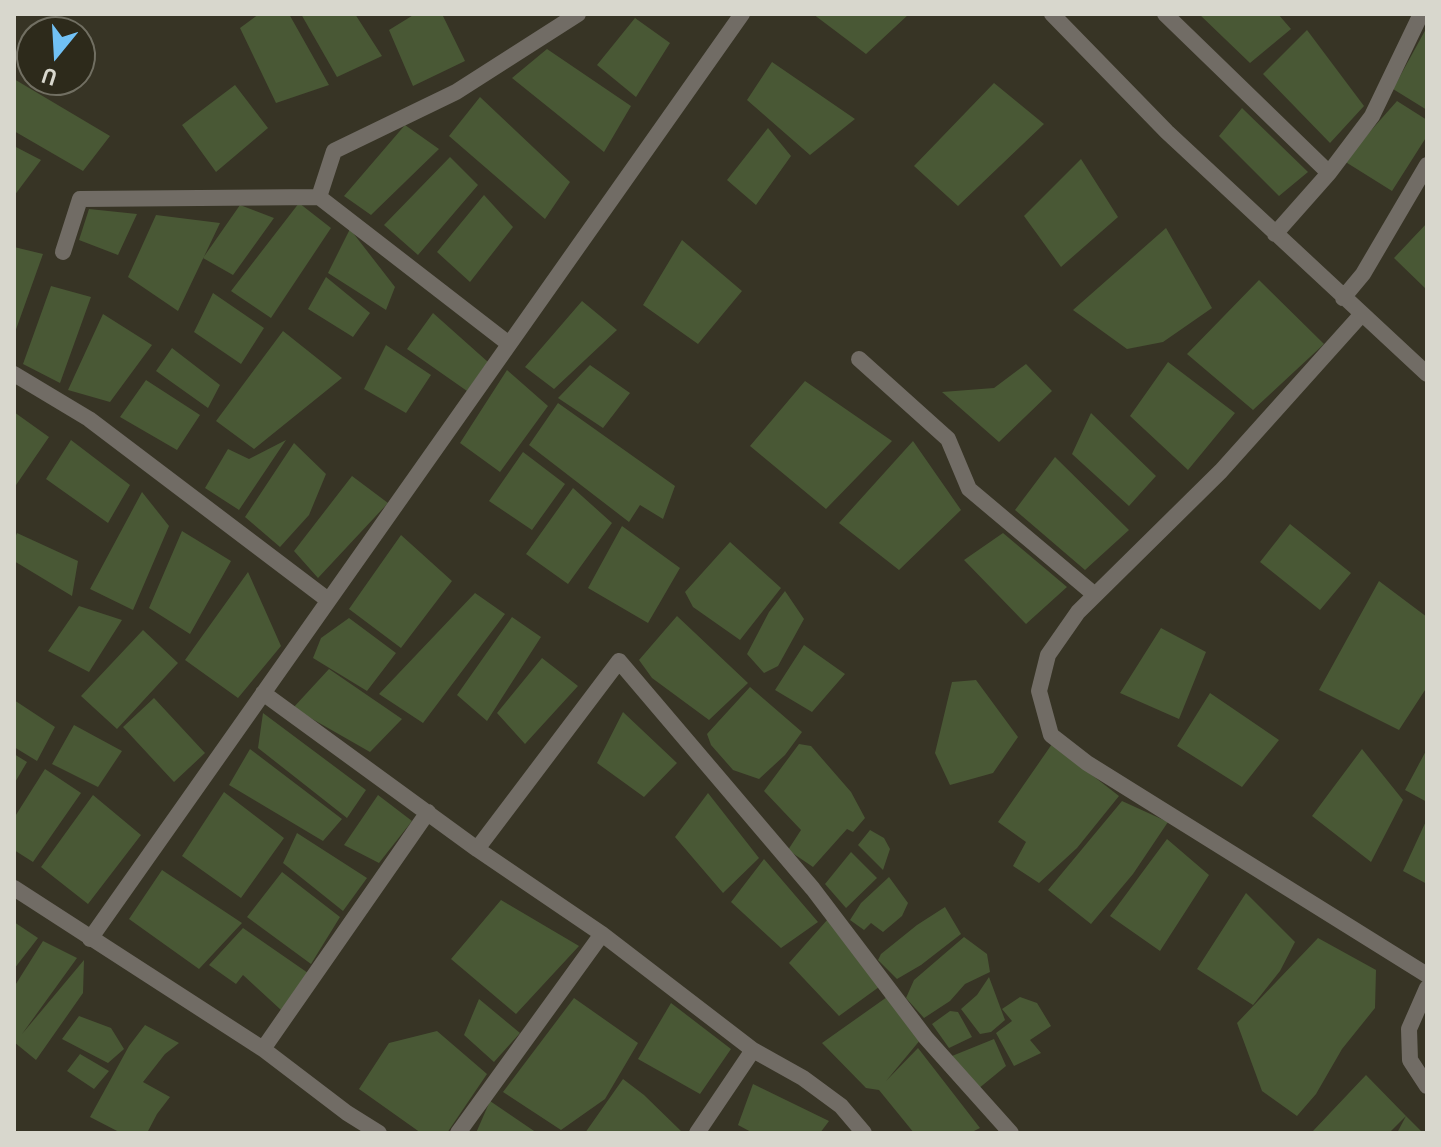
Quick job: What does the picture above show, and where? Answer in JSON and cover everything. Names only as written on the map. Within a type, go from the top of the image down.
[{"type":"street","points":[[319,197],[334,151],[456,92],[578,14]]},
{"type":"street","points":[[90,939],[742,14]]},
{"type":"street","points":[[1052,14],[1167,132],[1427,374]]},
{"type":"street","points":[[1165,14],[1329,173]]},
{"type":"street","points":[[1275,234],[1329,173],[1372,116],[1421,14]]},
{"type":"street","points":[[1343,298],[1363,274],[1427,165]]},
{"type":"street","points":[[63,252],[80,199],[319,197],[509,344]]},
{"type":"street","points":[[1361,315],[1221,471],[1078,612],[1048,655],[1039,691],[1051,735],[1087,763],[1427,975]]},
{"type":"street","points":[[859,359],[948,439],[969,489],[1095,595]]},
{"type":"street","points":[[14,374],[89,419],[328,600]]},
{"type":"street","points":[[477,849],[619,661],[813,889],[926,1038],[1011,1133]]},
{"type":"street","points":[[263,693],[477,849],[602,934],[753,1050],[828,1096],[864,1133]]},
{"type":"street","points":[[263,1049],[428,812]]},
{"type":"street","points":[[14,888],[263,1049],[347,1113],[379,1133]]},
{"type":"street","points":[[458,1133],[602,934]]},
{"type":"street","points":[[1427,988],[1409,1029],[1410,1060],[1427,1086]]},
{"type":"street","points":[[697,1133],[753,1050]]},
{"type":"building","points":[[259,14],[289,14],[329,85],[276,103],[240,28]]},
{"type":"building","points":[[301,14],[355,14],[382,56],[337,77]]},
{"type":"building","points":[[415,14],[442,14],[465,61],[413,86],[389,30]]},
{"type":"building","points":[[813,14],[909,14],[866,54]]},
{"type":"building","points":[[1199,14],[1278,14],[1291,29],[1250,63]]},
{"type":"building","points":[[635,18],[670,43],[636,97],[597,65]]},
{"type":"building","points":[[1427,27],[1427,110],[1393,89]]},
{"type":"building","points":[[1307,30],[1364,106],[1330,143],[1263,74]]},
{"type":"building","points":[[547,49],[631,106],[604,152],[512,78]]},
{"type":"building","points":[[772,62],[855,119],[810,155],[747,100]]},
{"type":"building","points":[[14,79],[16,96],[43,96],[110,136],[83,171],[14,131]]},
{"type":"building","points":[[994,83],[1044,124],[958,206],[914,166]]},
{"type":"building","points":[[235,85],[268,128],[216,172],[182,125]]},
{"type":"building","points":[[480,97],[570,182],[545,219],[449,136]]},
{"type":"building","points":[[1397,101],[1427,120],[1427,136],[1392,191],[1344,161]]},
{"type":"building","points":[[1242,108],[1308,172],[1279,196],[1219,136]]},
{"type":"building","points":[[405,125],[439,149],[371,215],[344,196]]},
{"type":"building","points":[[768,128],[791,156],[756,205],[727,180]]},
{"type":"building","points":[[14,146],[41,160],[14,196]]},
{"type":"building","points":[[450,157],[478,185],[418,255],[384,225]]},
{"type":"building","points":[[1081,159],[1118,217],[1061,267],[1024,216]]},
{"type":"building","points":[[484,195],[513,227],[470,282],[437,252]]},
{"type":"building","points":[[299,203],[331,228],[271,318],[231,291]]},
{"type":"building","points":[[240,205],[274,218],[233,275],[203,258]]},
{"type":"building","points":[[89,209],[137,214],[118,255],[79,240]]},
{"type":"building","points":[[156,215],[220,223],[178,311],[128,277]]},
{"type":"building","points":[[1427,223],[1427,290],[1394,258]]},
{"type":"building","points":[[1166,228],[1212,308],[1163,342],[1127,349],[1073,310]]},
{"type":"building","points":[[350,229],[395,287],[386,310],[328,273]]},
{"type":"building","points":[[682,240],[742,291],[698,344],[643,305]]},
{"type":"building","points":[[14,247],[43,254],[14,335]]},
{"type":"building","points":[[326,277],[370,313],[353,337],[308,309]]},
{"type":"building","points":[[1259,280],[1324,344],[1253,410],[1187,354]]},
{"type":"building","points":[[51,286],[91,297],[60,383],[23,364]]},
{"type":"building","points":[[213,293],[264,328],[241,364],[194,332]]},
{"type":"building","points":[[582,301],[617,330],[554,389],[525,367]]},
{"type":"building","points":[[433,313],[488,362],[467,391],[407,349]]},
{"type":"building","points":[[103,314],[152,345],[110,402],[68,390]]},
{"type":"building","points":[[283,331],[342,378],[254,449],[216,421]]},
{"type":"building","points":[[386,345],[431,375],[406,413],[364,389]]},
{"type":"building","points":[[172,348],[220,385],[208,408],[156,371]]},
{"type":"building","points":[[1168,362],[1235,413],[1188,470],[1130,416]]},
{"type":"building","points":[[1026,364],[1052,391],[999,442],[942,392],[994,388]]},
{"type":"building","points":[[590,365],[630,393],[603,428],[558,398]]},
{"type":"building","points":[[507,370],[548,406],[500,472],[460,443]]},
{"type":"building","points":[[146,380],[200,415],[177,450],[120,417]]},
{"type":"building","points":[[805,381],[892,441],[826,509],[750,446]]},
{"type":"building","points":[[558,403],[675,486],[663,519],[640,505],[629,522],[529,445]]},
{"type":"building","points":[[14,412],[49,437],[14,488]]},
{"type":"building","points":[[1091,413],[1156,476],[1129,506],[1072,454]]},
{"type":"building","points":[[71,440],[130,485],[108,523],[46,479]]},
{"type":"building","points":[[286,440],[239,510],[205,488],[228,449],[249,459]]},
{"type":"building","points":[[913,441],[961,510],[899,570],[839,523]]},
{"type":"building","points":[[294,443],[326,474],[309,515],[280,547],[245,517]]},
{"type":"building","points":[[523,452],[565,484],[532,530],[489,501]]},
{"type":"building","points":[[1055,457],[1129,530],[1085,570],[1015,510]]},
{"type":"building","points":[[352,476],[388,503],[318,578],[294,551]]},
{"type":"building","points":[[573,488],[612,523],[568,584],[526,554]]},
{"type":"building","points":[[142,492],[169,526],[133,610],[90,589]]},
{"type":"building","points":[[1290,524],[1351,573],[1320,610],[1260,562]]},
{"type":"building","points":[[622,526],[680,568],[648,623],[588,588]]},
{"type":"building","points":[[182,531],[231,561],[190,634],[149,608]]},
{"type":"building","points":[[17,533],[78,561],[72,596],[14,561]]},
{"type":"building","points":[[1003,533],[1067,587],[1026,624],[964,560]]},
{"type":"building","points":[[401,535],[452,581],[401,648],[349,609]]},
{"type":"building","points":[[730,542],[781,588],[740,640],[693,607],[685,592]]},
{"type":"building","points":[[248,572],[281,646],[238,698],[185,660]]},
{"type":"building","points":[[1379,581],[1427,617],[1427,687],[1399,730],[1319,690]]},
{"type":"building","points":[[785,591],[804,619],[778,666],[764,673],[747,654],[769,612]]},
{"type":"building","points":[[475,593],[505,614],[423,723],[379,694]]},
{"type":"building","points":[[79,606],[122,620],[89,672],[48,651]]},
{"type":"building","points":[[677,616],[748,683],[709,720],[652,678],[639,660]]},
{"type":"building","points":[[512,617],[541,637],[487,721],[457,695]]},
{"type":"building","points":[[349,618],[396,653],[367,691],[313,658],[321,638]]},
{"type":"building","points":[[1161,628],[1206,652],[1179,719],[1120,693]]},
{"type":"building","points":[[143,630],[178,663],[117,729],[81,696]]},
{"type":"building","points":[[804,645],[845,674],[812,712],[775,690]]},
{"type":"building","points":[[542,658],[578,686],[525,744],[497,713]]},
{"type":"building","points":[[329,669],[402,719],[370,752],[293,708]]},
{"type":"building","points":[[976,680],[1018,737],[993,773],[950,785],[935,753],[952,682]]},
{"type":"building","points":[[750,687],[802,732],[785,755],[759,779],[733,770],[711,745],[707,734]]},
{"type":"building","points":[[1210,693],[1279,740],[1242,787],[1177,746]]},
{"type":"building","points":[[154,698],[205,753],[174,782],[123,727]]},
{"type":"building","points":[[14,700],[55,727],[37,761],[14,747]]},
{"type":"building","points":[[623,712],[677,763],[644,797],[597,763]]},
{"type":"building","points":[[263,713],[366,790],[347,818],[258,748]]},
{"type":"building","points":[[74,725],[122,751],[98,787],[52,764]]},
{"type":"building","points":[[799,744],[811,746],[851,792],[865,818],[853,832],[847,829],[813,867],[788,850],[801,830],[764,791]]},
{"type":"building","points":[[1052,744],[1119,796],[1077,848],[1039,883],[1013,866],[1026,842],[998,822]]},
{"type":"building","points":[[250,749],[342,819],[323,841],[229,785]]},
{"type":"building","points":[[1362,749],[1403,800],[1371,862],[1312,816]]},
{"type":"building","points":[[1427,749],[1427,802],[1405,790]]},
{"type":"building","points":[[14,754],[27,762],[14,784]]},
{"type":"building","points":[[45,769],[81,793],[33,862],[14,850],[14,818]]},
{"type":"building","points":[[224,792],[284,838],[241,898],[182,856]]},
{"type":"building","points":[[708,793],[759,858],[723,893],[675,837]]},
{"type":"building","points":[[93,795],[141,835],[88,904],[41,867]]},
{"type":"building","points":[[378,795],[412,821],[379,863],[344,845]]},
{"type":"building","points":[[1122,801],[1168,822],[1133,874],[1091,924],[1048,890]]},
{"type":"building","points":[[1427,819],[1427,884],[1403,871]]},
{"type":"building","points":[[870,830],[884,838],[890,849],[883,870],[858,845]]},
{"type":"building","points":[[297,833],[367,878],[343,911],[283,863]]},
{"type":"building","points":[[1167,839],[1209,875],[1160,951],[1110,916]]},
{"type":"building","points":[[851,852],[877,878],[846,908],[825,884]]},
{"type":"building","points":[[764,859],[818,922],[781,948],[731,902]]},
{"type":"building","points":[[162,870],[242,923],[199,969],[129,919]]},
{"type":"building","points":[[282,872],[340,917],[311,964],[247,917]]},
{"type":"building","points":[[889,877],[908,903],[902,916],[883,932],[871,923],[864,930],[850,920],[861,903]]},
{"type":"building","points":[[1246,893],[1295,942],[1280,971],[1253,1005],[1197,969]]},
{"type":"building","points":[[501,900],[579,946],[516,1014],[451,959]]},
{"type":"building","points":[[945,907],[961,934],[897,979],[878,960],[881,954]]},
{"type":"building","points":[[828,919],[879,987],[839,1016],[789,963]]},
{"type":"building","points":[[14,922],[38,938],[14,969]]},
{"type":"building","points":[[243,928],[308,973],[281,1010],[243,975],[236,984],[209,965]]},
{"type":"building","points":[[964,937],[987,954],[990,972],[965,984],[950,1001],[924,1018],[906,998],[914,980]]},
{"type":"building","points":[[1318,938],[1376,970],[1375,1008],[1342,1049],[1316,1094],[1297,1116],[1262,1091],[1237,1023]]},
{"type":"building","points":[[43,941],[77,958],[22,1034],[84,960],[83,993],[36,1060],[14,1042],[14,987]]},
{"type":"building","points":[[989,977],[1005,1020],[991,1032],[980,1034],[961,1009],[977,995]]},
{"type":"building","points":[[887,997],[921,1039],[886,1081],[918,1048],[980,1128],[970,1133],[914,1133],[879,1090],[866,1088],[822,1043]]},
{"type":"building","points":[[1020,997],[1037,1003],[1051,1026],[1030,1040],[1041,1053],[1014,1066],[996,1033],[1012,1021],[1002,1009]]},
{"type":"building","points":[[574,998],[638,1043],[605,1099],[561,1130],[503,1092]]},
{"type":"building","points":[[479,999],[520,1033],[494,1062],[464,1035]]},
{"type":"building","points":[[671,1003],[731,1049],[700,1094],[638,1059]]},
{"type":"building","points":[[950,1011],[958,1012],[972,1037],[949,1048],[932,1024]]},
{"type":"building","points":[[79,1016],[111,1028],[124,1049],[108,1063],[62,1039]]},
{"type":"building","points":[[145,1025],[179,1043],[165,1054],[143,1082],[170,1097],[147,1133],[121,1133],[90,1117],[129,1046]]},
{"type":"building","points":[[437,1031],[487,1074],[447,1133],[421,1133],[359,1089],[389,1043]]},
{"type":"building","points":[[994,1039],[1006,1066],[978,1089],[952,1056]]},
{"type":"building","points":[[80,1054],[109,1071],[94,1089],[67,1071]]},
{"type":"building","points":[[1366,1075],[1406,1116],[1389,1133],[1313,1131]]},
{"type":"building","points":[[623,1079],[644,1095],[680,1133],[585,1133]]},
{"type":"building","points":[[753,1084],[829,1121],[820,1133],[753,1133],[738,1125]]},
{"type":"building","points":[[490,1101],[537,1133],[476,1133]]},
{"type":"building","points":[[1406,1116],[1423,1133],[1397,1133]]}]
